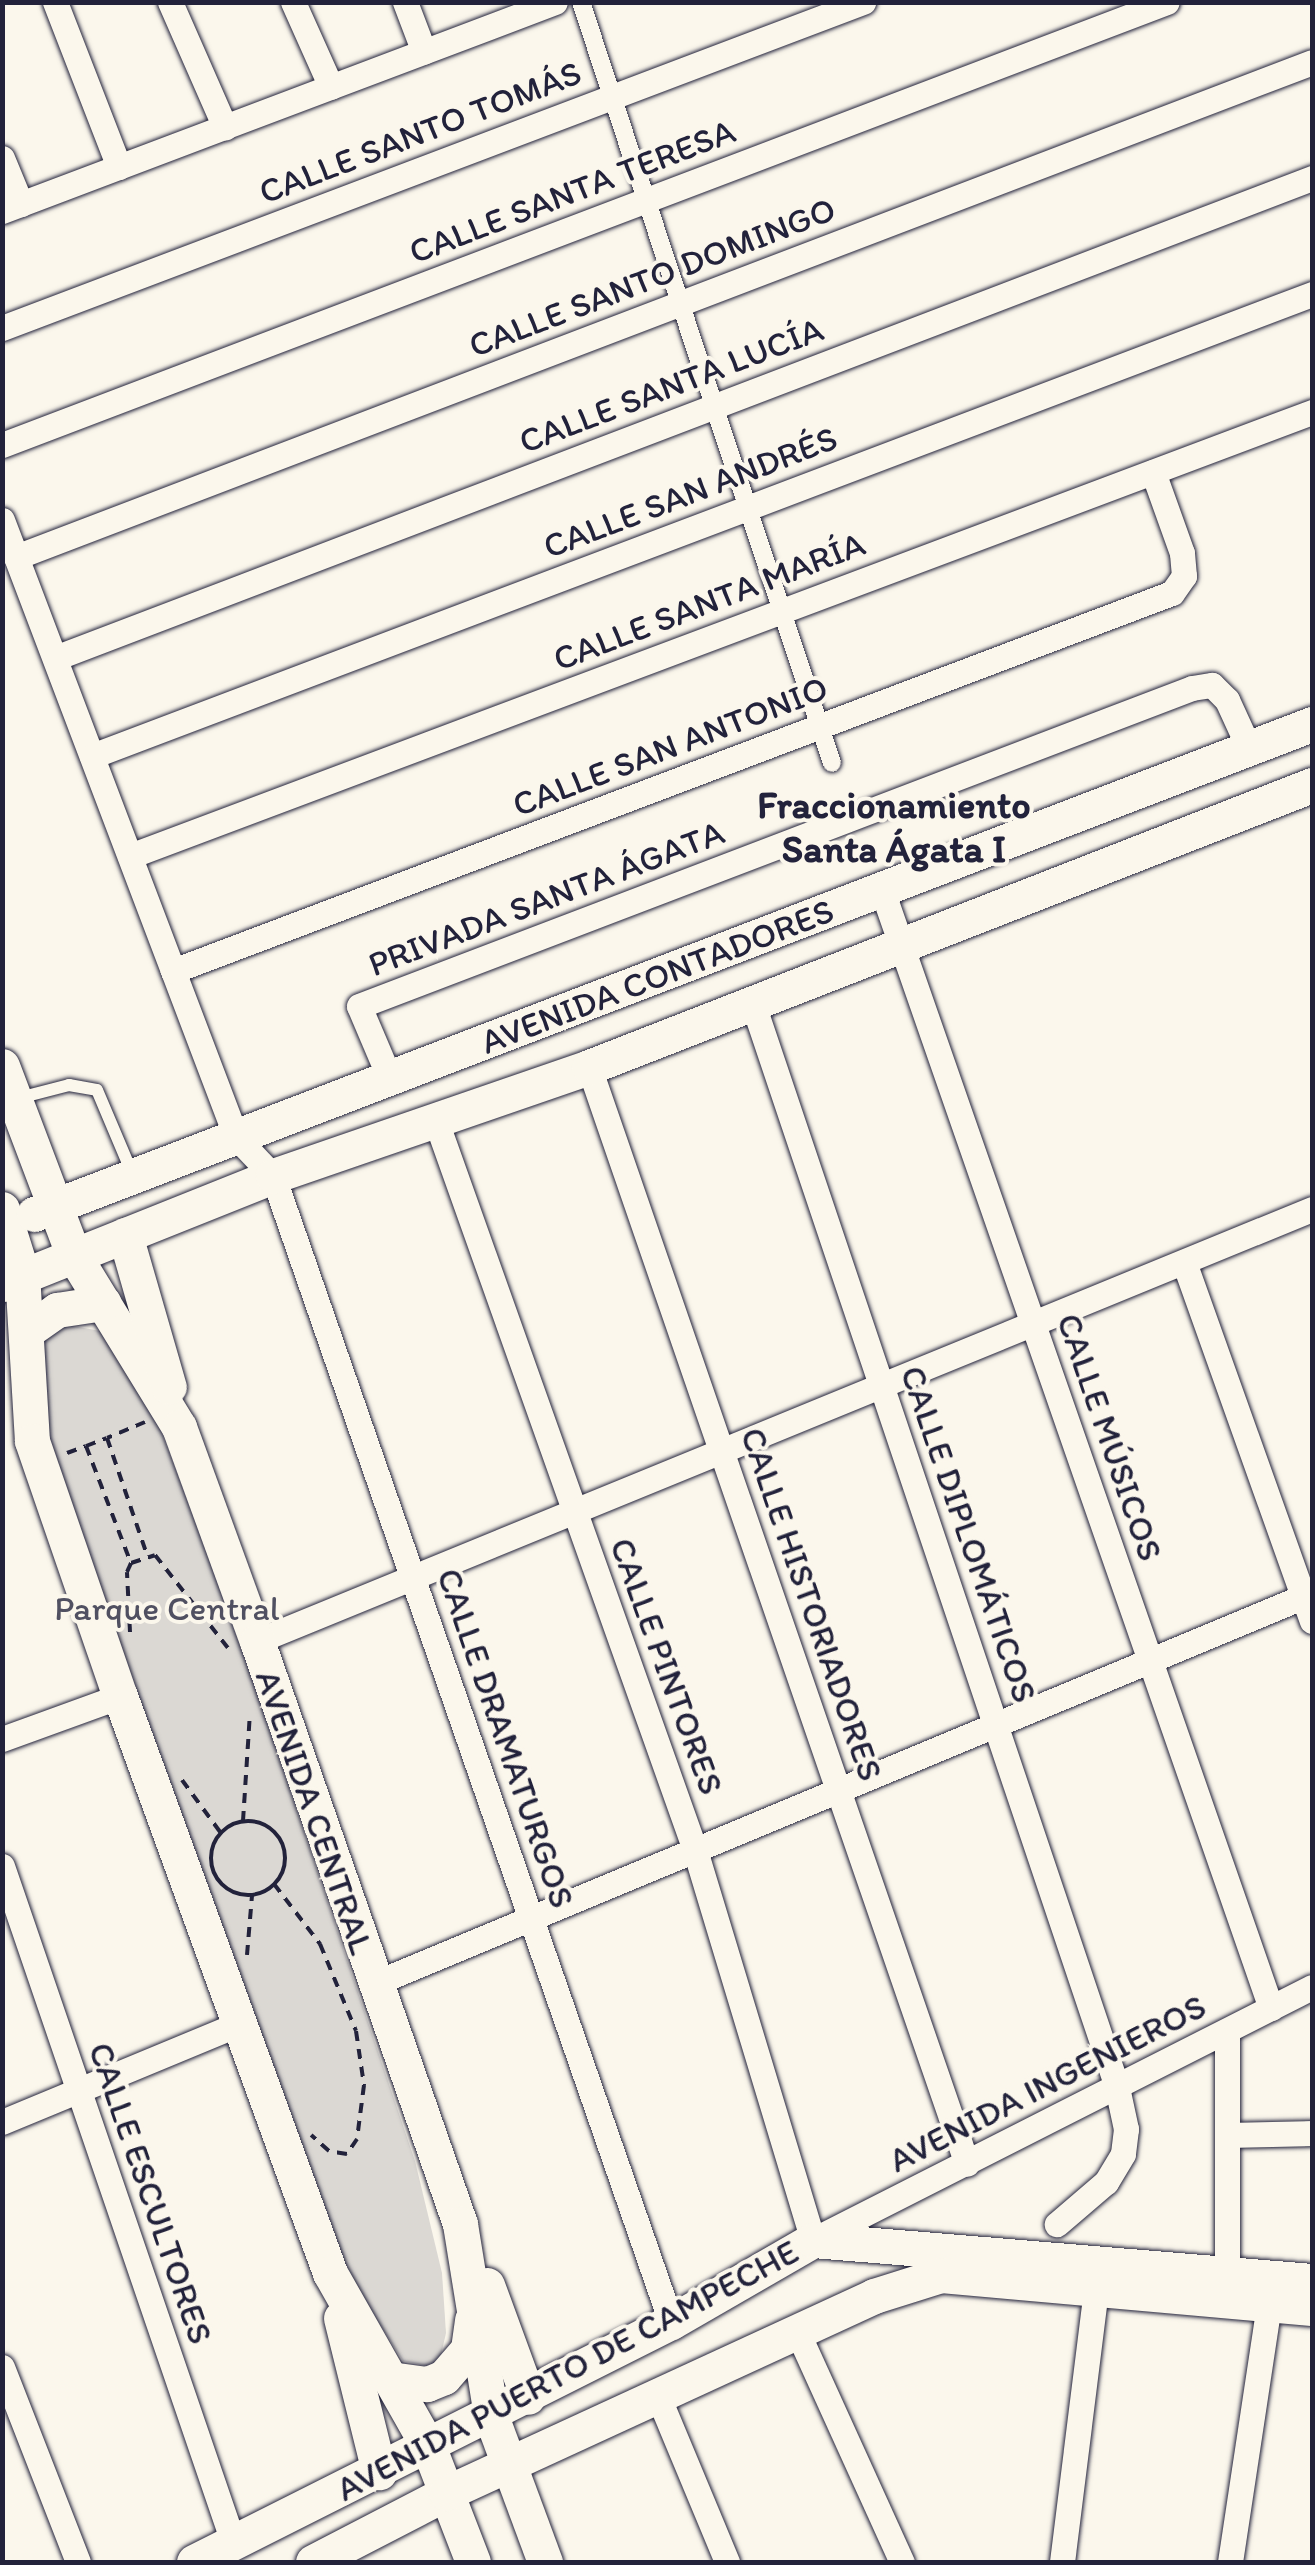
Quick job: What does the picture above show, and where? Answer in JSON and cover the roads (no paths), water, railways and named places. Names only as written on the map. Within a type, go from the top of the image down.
[{"type":"main road","name":"AVENIDA CONTADORES","points":[[4,1222],[390,1080],[1312,724]]},
{"type":"main road","name":"AVENIDA CONTADORES","points":[[12,1279],[273,1176],[589,1067],[1312,786]]},
{"type":"main road","name":"AVENIDA CENTRAL","points":[[8,1083],[73,1254],[175,1419],[244,1647],[460,2224],[491,2416],[545,2562]]},
{"type":"main road","points":[[132,1175],[118,1194],[119,1206],[134,1231],[175,1419]]},
{"type":"main road","points":[[4,1222],[12,1279],[26,1331],[36,1450]]},
{"type":"main road","points":[[26,1331],[57,1310],[103,1303]]},
{"type":"main road","points":[[2,1368],[36,1450],[120,1696],[330,2273],[379,2472]]},
{"type":"main road","points":[[460,2224],[528,2397]]},
{"type":"main road","name":"AVENIDA PUERTO DE CAMPECHE","points":[[194,2562],[528,2397],[672,2322],[813,2240],[1098,2275],[1312,2308]]},
{"type":"main road","name":"AVENIDA PUERTO DE CAMPECHE","points":[[313,2562],[446,2493],[797,2331],[874,2296],[941,2275],[1227,2272],[1312,2281]]},
{"type":"main road","points":[[330,2273],[429,2448],[472,2562]]},
{"type":"main road","points":[[390,2379],[427,2384],[458,2365],[468,2349],[473,2297]]},
{"type":"street","points":[[55,2],[118,167]]},
{"type":"street","points":[[170,2],[224,127]]},
{"type":"street","points":[[293,2],[331,87]]},
{"type":"street","points":[[405,2],[424,52]]},
{"type":"street","points":[[581,2],[832,763]]},
{"type":"street","name":"CALLE SANTO TOMÁS","points":[[2,328],[863,2]]},
{"type":"street","name":"CALLE SANTA TERESA","points":[[2,445],[1167,2]]},
{"type":"street","points":[[2,158],[12,207],[424,52],[538,5]]},
{"type":"street","name":"CALLE SANTO DOMINGO","points":[[16,557],[1312,62]]},
{"type":"street","name":"CALLE SANTA LUCÍA","points":[[55,658],[1312,178]]},
{"type":"street","name":"CALLE SAN ANDRÉS","points":[[92,756],[1312,294]]},
{"type":"street","name":"CALLE SANTA MARÍA","points":[[130,856],[1312,412]]},
{"type":"street","name":"CALLE SAN ANTONIO","points":[[173,971],[1172,593],[1184,576],[1153,472]]},
{"type":"street","points":[[2,520],[236,1137],[273,1176]]},
{"type":"street","name":"PRIVADA SANTA ÁGATA","points":[[390,1080],[360,1006],[396,992],[1192,688],[1212,685],[1227,700],[1249,748]]},
{"type":"street","name":"CALLE MÚSICOS","points":[[882,890],[1271,2008]]},
{"type":"street","name":"CALLE DIPLOMÁTICOS","points":[[753,1004],[1117,2087],[1126,2129],[1123,2154],[1106,2182],[1057,2224]]},
{"type":"street","name":"CALLE HISTORIADORES","points":[[589,1067],[967,2164]]},
{"type":"street","name":"CALLE PINTORES","points":[[436,1121],[695,1850],[813,2240]]},
{"type":"street","name":"CALLE DRAMATURGOS","points":[[273,1176],[672,2322]]},
{"type":"street","points":[[244,1647],[1312,1209]]},
{"type":"street","points":[[373,1984],[1151,1660],[1310,1603],[1184,1262]]},
{"type":"street","points":[[2,1739],[120,1696]]},
{"type":"street","name":"CALLE ESCULTORES","points":[[2,1866],[233,2542]]},
{"type":"street","name":"AVENIDA INGENIEROS","points":[[813,2240],[1312,1986]]},
{"type":"street","points":[[2,2122],[241,2023]]},
{"type":"street","points":[[1227,2030],[1227,2272]]},
{"type":"street","points":[[1227,2135],[1312,2133]]},
{"type":"street","points":[[1062,2562],[1098,2275]]},
{"type":"street","points":[[1230,2562],[1269,2304]]},
{"type":"street","points":[[797,2331],[902,2562]]},
{"type":"street","points":[[2,2367],[78,2562]]},
{"type":"street","points":[[658,2396],[727,2562]]},
{"type":"lane","points":[[8,1083],[97,1090],[132,1175]]},
{"type":"district","name":"Fraccionamiento Santa Ágata I","points":[[894,828]]},
{"type":"park label","name":"Parque Central","points":[[167,1608]]}]
